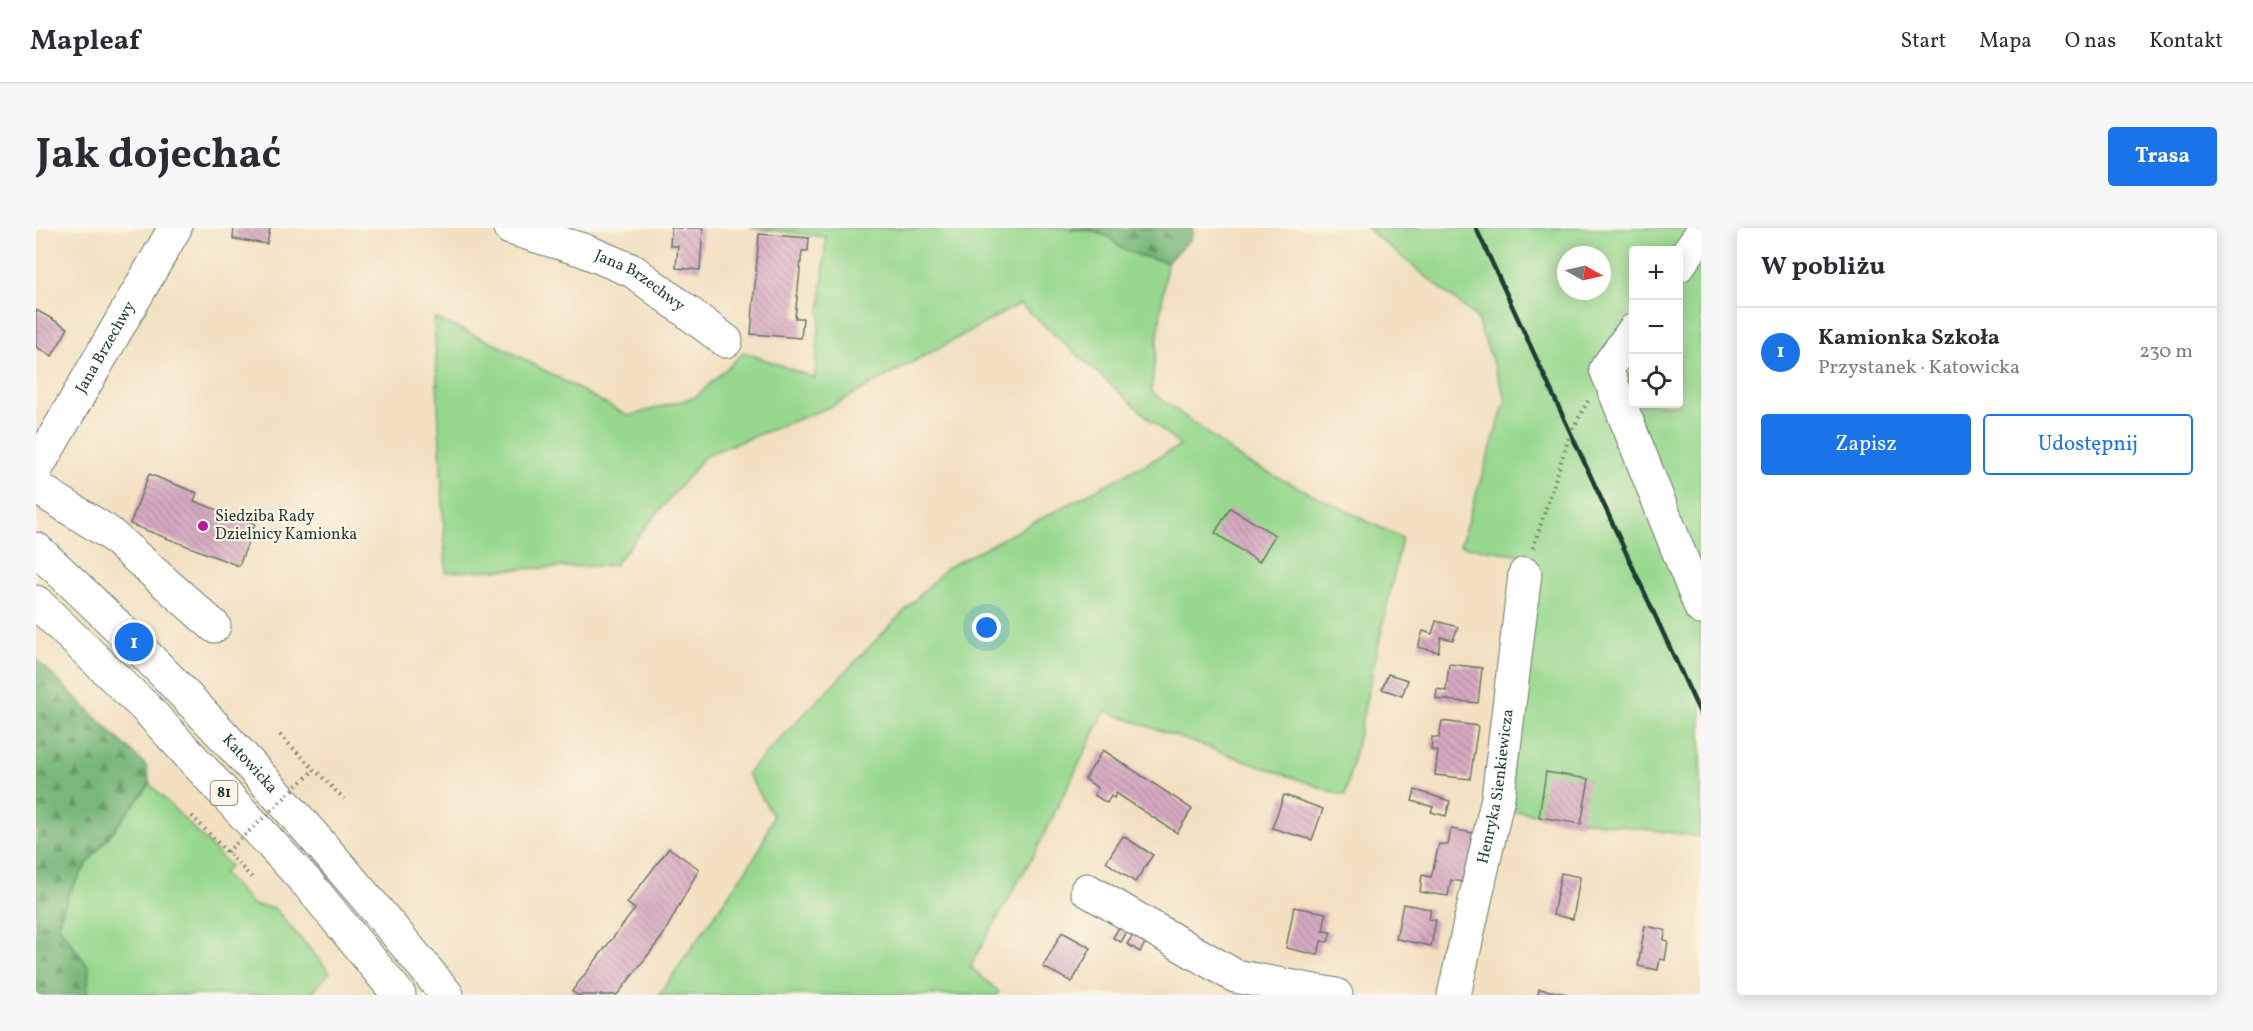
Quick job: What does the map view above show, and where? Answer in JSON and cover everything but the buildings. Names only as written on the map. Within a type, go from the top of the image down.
[{"type":"main road","name":"Jana Brzechwy","points":[[36,469],[175,228]]},
{"type":"main road","name":"Jana Brzechwy","points":[[510,228],[583,250],[633,271],[726,341]]},
{"type":"main road","points":[[1683,259],[1701,234]]},
{"type":"main road","points":[[1629,337],[1606,369],[1701,608]]},
{"type":"main road","points":[[36,487],[109,533],[214,626]]},
{"type":"main road","name":"Katowicka","points":[[36,549],[134,642],[297,815],[447,995]]},
{"type":"main road","name":"Henryka Sienkiewicza","points":[[1454,995],[1498,797],[1525,574]]},
{"type":"main road","name":"81","points":[[36,602],[155,718],[309,885],[399,995]]},
{"type":"main road","points":[[1087,890],[1235,976],[1336,995]]},
{"type":"path","points":[[1525,574],[1570,434],[1606,369]]},
{"type":"path","points":[[280,735],[344,800]]},
{"type":"path","points":[[227,852],[314,770]]},
{"type":"path","points":[[192,816],[254,880]]},
{"type":"green space","points":[[751,228],[1064,228],[1089,230],[1109,237],[1122,249],[1167,262],[1151,391],[1244,461],[1402,538],[1345,796],[1105,711],[1037,849],[970,966],[999,992],[997,995],[659,995],[759,851],[773,816],[747,773],[946,568],[1180,446],[1020,304],[832,406],[706,455],[614,565],[446,572],[434,318],[496,344],[628,416],[696,397],[744,352],[815,378],[826,237]]},
{"type":"green space","points":[[1064,228],[1193,228],[1191,239],[1167,262],[1122,249],[1109,237],[1089,230]]},
{"type":"green space","points":[[1366,228],[1701,228],[1701,837],[1508,810],[1523,555],[1460,546],[1506,399],[1476,317]]},
{"type":"green space","points":[[36,659],[146,766],[150,784],[87,864],[69,893],[58,925],[89,968],[87,995],[36,995]]},
{"type":"green space","points":[[150,784],[230,866],[223,873],[253,905],[274,908],[330,972],[310,995],[87,995],[89,968],[58,925],[69,893],[87,864]]},
{"type":"railway","points":[[1476,228],[1701,715]]},
{"type":"place","name":"Siedziba Rady Dzielnicy Kamionka","points":[[203,526]]},
{"type":"place","name":"Kamionka Szkoła","points":[[134,642]]}]
